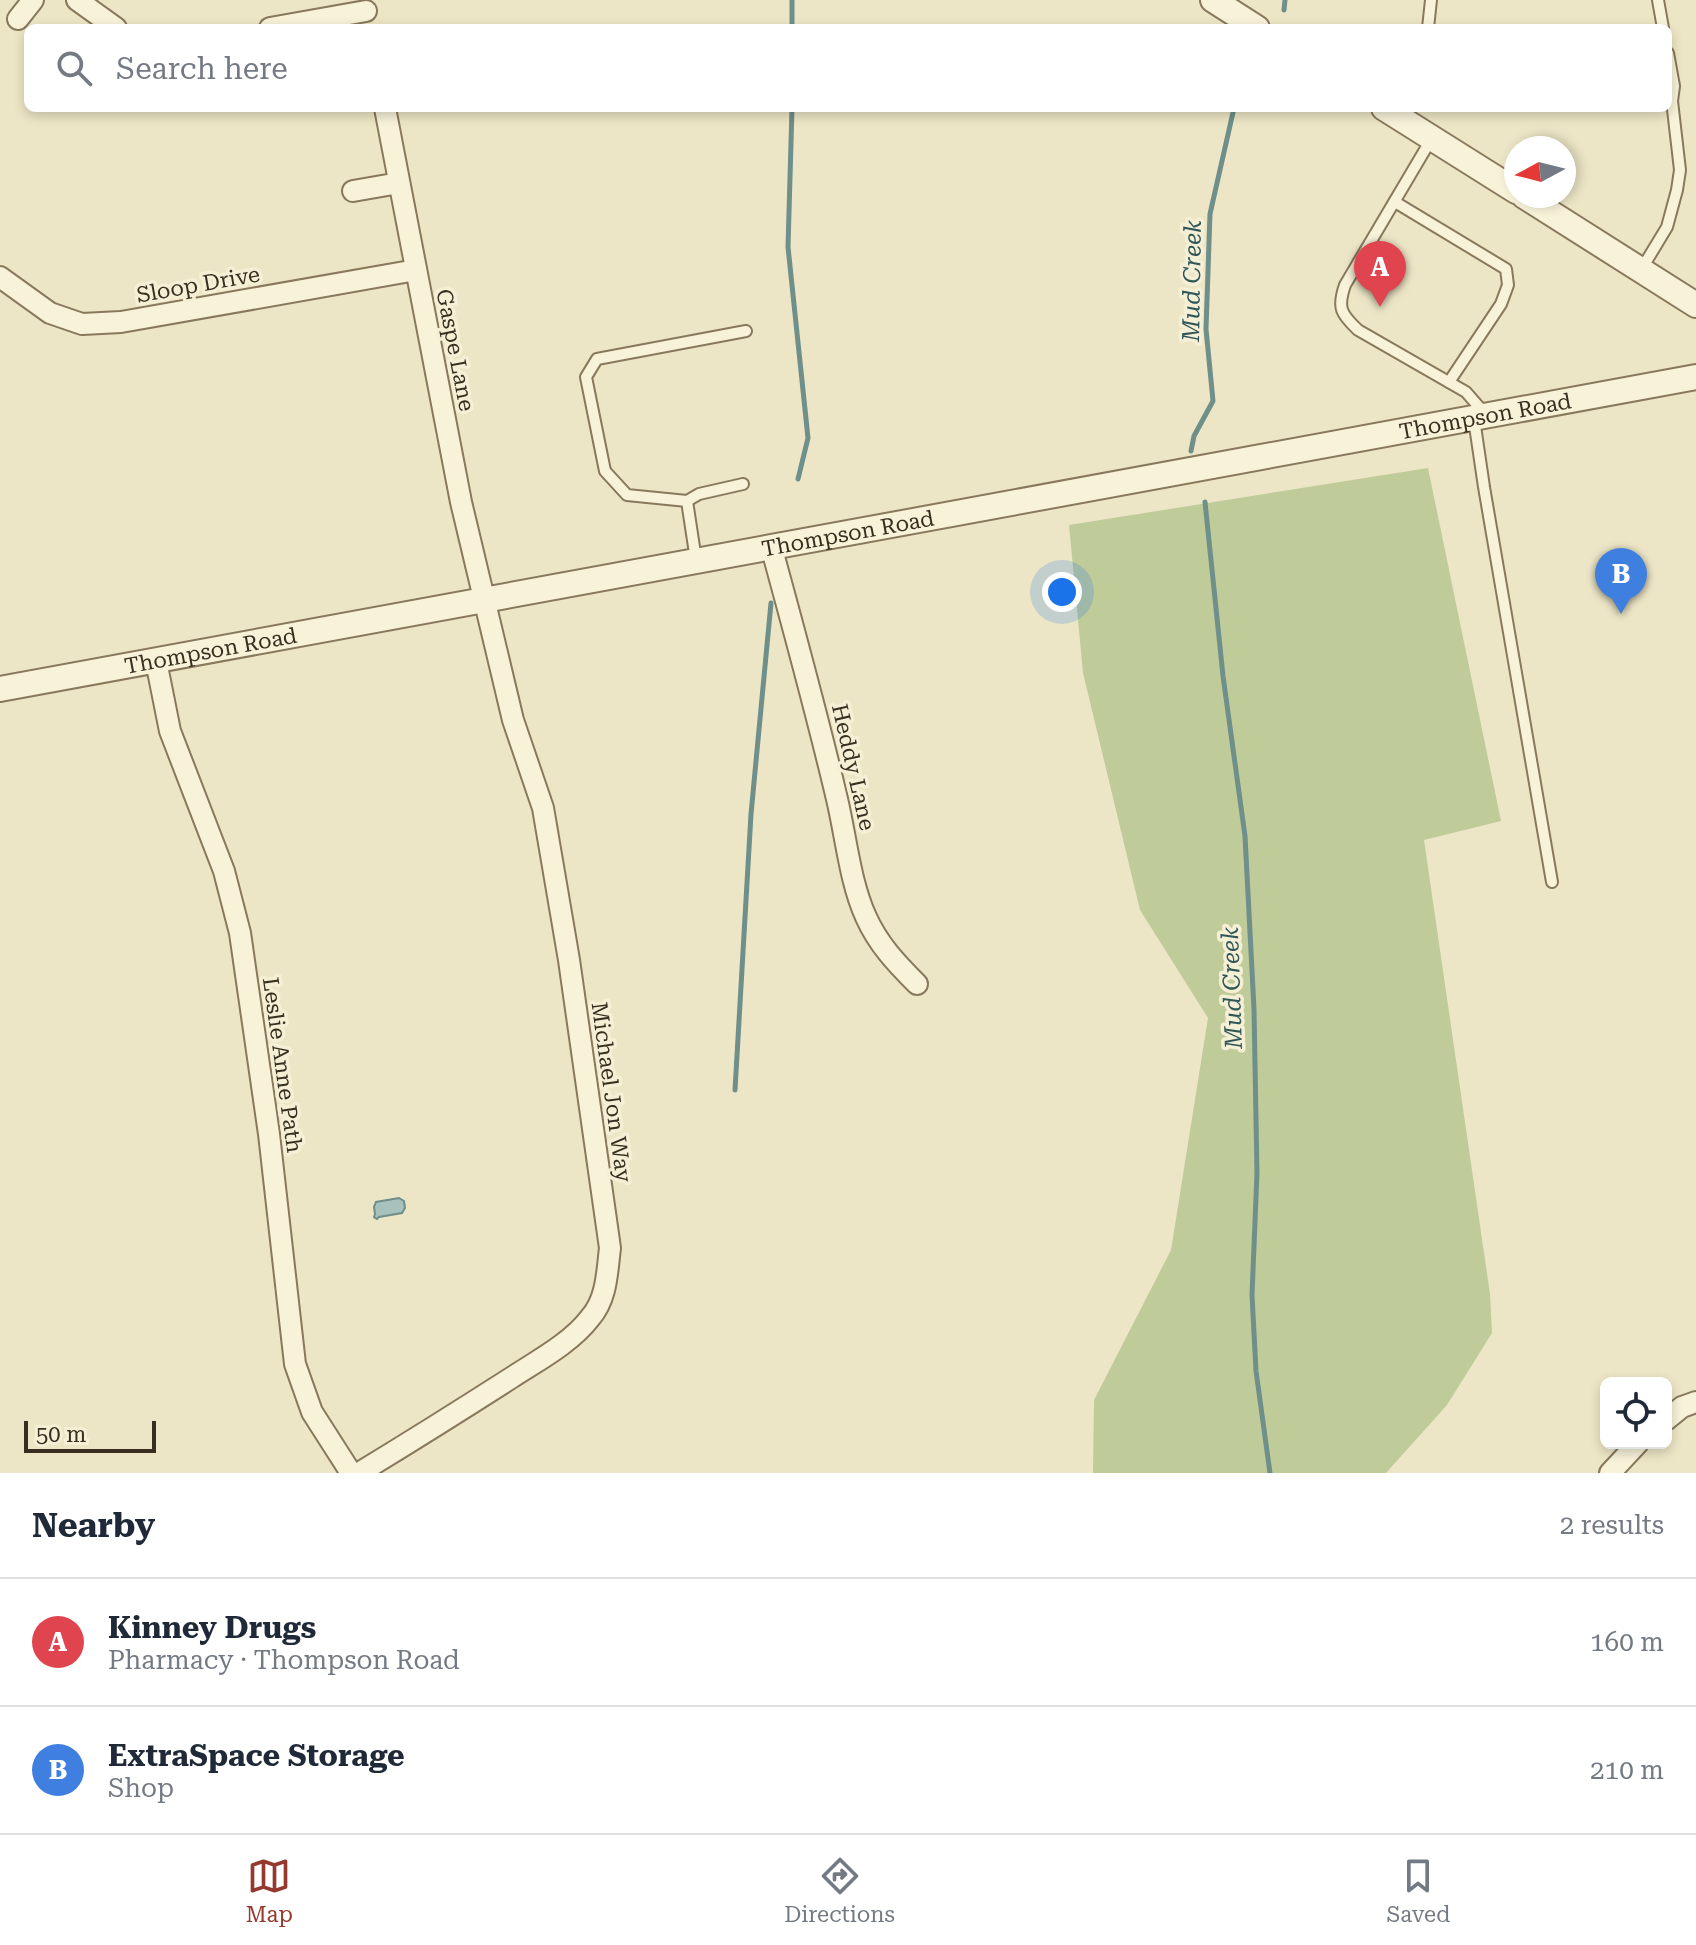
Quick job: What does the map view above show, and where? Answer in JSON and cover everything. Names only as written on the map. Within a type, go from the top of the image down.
[{"type":"street","points":[[18,19],[33,0]]},
{"type":"street","points":[[77,0],[110,24]]},
{"type":"street","points":[[1213,0],[1251,24]]},
{"type":"street","points":[[296,24],[367,13]]},
{"type":"street","name":"Gaspe Lane","points":[[386,112],[461,502],[484,599]]},
{"type":"street","points":[[1390,112],[1504,183]]},
{"type":"street","points":[[353,191],[399,183]]},
{"type":"street","points":[[1543,208],[1696,305]]},
{"type":"street","name":"Sloop Drive","points":[[0,277],[50,313],[82,324],[121,322],[416,270]]},
{"type":"street","name":"Thompson Road","points":[[0,689],[1696,377]]},
{"type":"street","name":"Heddy Lane","points":[[771,546],[808,678],[864,914],[892,959],[917,984]]},
{"type":"street","name":"Michael Jon Way","points":[[359,1473],[558,1347],[590,1319],[601,1301],[606,1282],[610,1248],[569,960],[543,808],[513,720],[484,599]]},
{"type":"street","name":"Leslie Anne Path","points":[[156,661],[170,731],[224,871],[240,933],[269,1134],[295,1364],[312,1412],[351,1473]]},
{"type":"street","points":[[1672,1415],[1696,1402]]},
{"type":"street","points":[[1610,1473],[1632,1449]]},
{"type":"lane","points":[[1428,24],[1431,0]]},
{"type":"lane","points":[[1658,0],[1662,24]]},
{"type":"lane","points":[[1641,270],[1667,227],[1677,190],[1680,170],[1672,75]]},
{"type":"lane","points":[[1432,138],[1345,285],[1340,301],[1344,316],[1358,330],[1466,392],[1480,416],[1484,487],[1552,882]]},
{"type":"lane","points":[[1395,202],[1506,269],[1508,285],[1501,304],[1449,382]]},
{"type":"lane","points":[[743,484],[699,494],[687,501],[627,495],[605,471],[586,377],[597,359],[746,331]]},
{"type":"lane","points":[[687,501],[696,560]]},
{"type":"green space","points":[[1428,468],[1501,821],[1424,840],[1490,1294],[1492,1333],[1447,1405],[1386,1473],[1093,1473],[1094,1400],[1171,1250],[1208,1018],[1140,910],[1083,673],[1069,525]]},
{"type":"water","points":[[399,1198],[404,1201],[402,1213],[377,1219],[374,1217],[376,1202]]},
{"type":"waterway","points":[[792,0],[792,24]]},
{"type":"waterway","name":"Mud Creek","points":[[1284,10],[1285,0]]},
{"type":"waterway","points":[[792,112],[788,247],[808,438],[798,479]]},
{"type":"waterway","name":"Mud Creek","points":[[1191,451],[1194,436],[1213,401],[1206,329],[1210,214],[1233,112]]},
{"type":"waterway","name":"Mud Creek","points":[[1205,502],[1223,676],[1245,836],[1254,1009],[1257,1173],[1252,1295],[1256,1371],[1270,1473]]},
{"type":"waterway","points":[[735,1090],[751,814],[771,603]]},
{"type":"place","name":"Kinney Drugs","points":[[1380,307]]},
{"type":"place","name":"ExtraSpace Storage","points":[[1621,614]]}]
